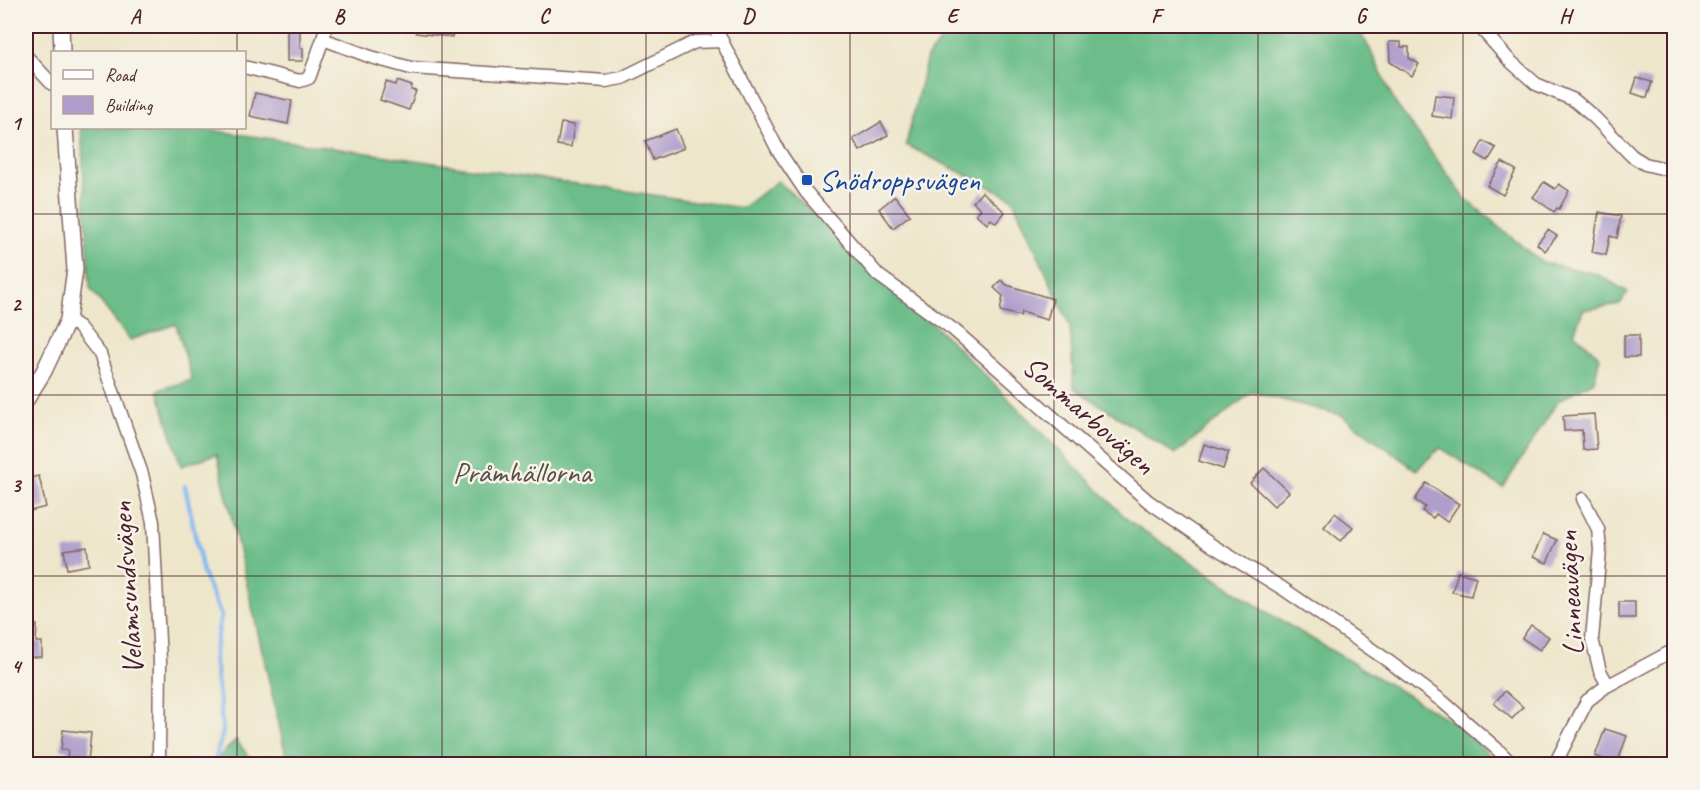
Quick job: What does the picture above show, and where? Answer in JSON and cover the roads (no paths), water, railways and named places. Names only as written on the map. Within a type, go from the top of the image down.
[{"type":"street","points":[[61,26],[62,51]]},
{"type":"street","points":[[246,68],[300,81],[309,78],[326,26]]},
{"type":"street","name":"Sommarbovägen","points":[[714,26],[778,150],[806,192],[878,275],[954,330],[1148,501],[1384,658],[1442,701],[1512,765]]},
{"type":"street","points":[[1479,26],[1509,60],[1536,84],[1574,100],[1632,156],[1645,164],[1674,171]]},
{"type":"street","points":[[323,39],[371,57],[411,68],[606,81],[622,78],[695,42],[722,41]]},
{"type":"street","points":[[26,56],[51,83]]},
{"type":"street","points":[[26,400],[44,371],[68,320],[75,269],[65,129]]},
{"type":"street","name":"Velamsundsvägen","points":[[68,320],[79,327],[100,354],[142,474],[153,522],[160,661],[157,765]]},
{"type":"street","name":"Linneavägen","points":[[1583,499],[1598,529],[1600,550],[1592,639],[1600,671],[1608,685]]},
{"type":"street","name":"Linneavägen","points":[[1555,765],[1587,701],[1608,685],[1674,650]]},
{"type":"waterway","points":[[185,486],[203,573],[221,616],[214,655],[223,732],[214,764]]},
{"type":"place","name":"Snödroppsvägen","points":[[807,180]]},
{"type":"park label","name":"Pråmhällorna","points":[[522,472]]}]
